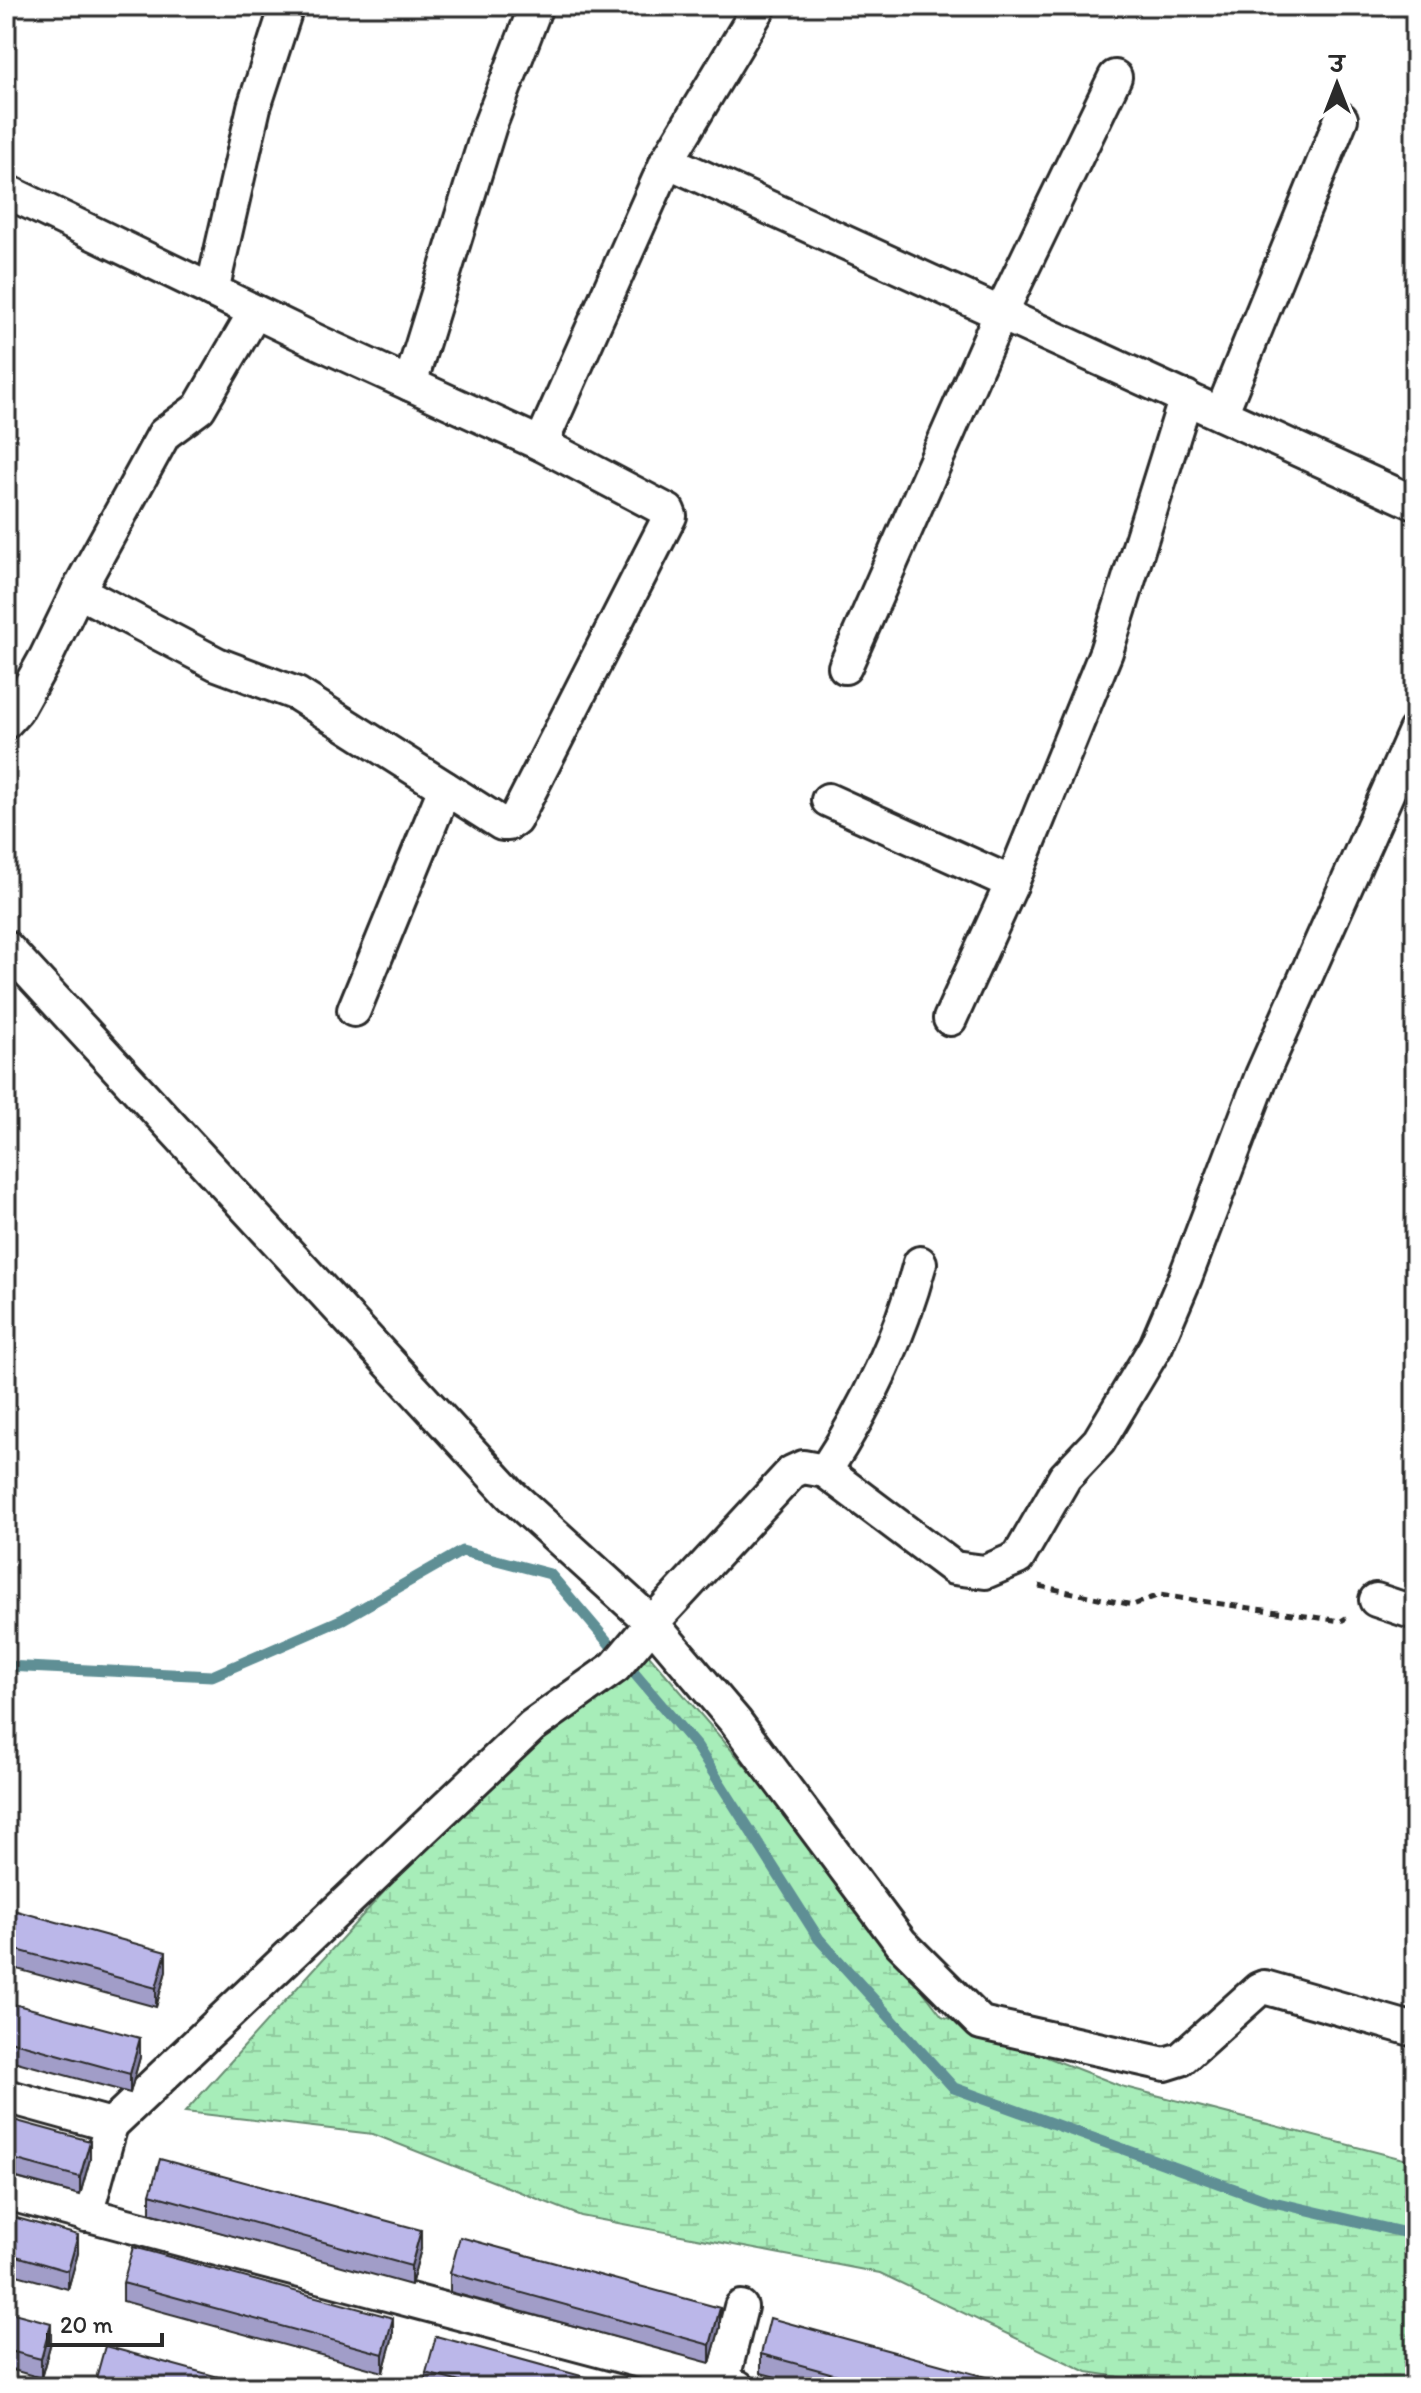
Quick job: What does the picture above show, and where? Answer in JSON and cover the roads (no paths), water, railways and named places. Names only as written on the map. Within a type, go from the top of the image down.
[{"type":"street","points":[[212,291],[254,107],[287,6]]},
{"type":"street","points":[[410,384],[486,139],[536,6]]},
{"type":"street","points":[[541,444],[667,161],[760,6]]},
{"type":"street","points":[[845,667],[1000,315],[1115,77]]},
{"type":"street","points":[[1221,414],[1341,119]]},
{"type":"street","points":[[667,161],[1415,503]]},
{"type":"street","points":[[6,191],[255,312],[541,444],[668,511],[669,521],[515,820],[508,824],[502,824],[297,694],[217,664],[78,591]]},
{"type":"street","points":[[6,722],[16,711],[164,434],[199,408],[255,312]]},
{"type":"street","points":[[950,1019],[1012,883],[1106,652],[1186,397]]},
{"type":"street","points":[[86,2215],[111,2125],[532,1726],[615,1667],[792,1472],[803,1467],[825,1471],[954,1568],[985,1572],[1018,1558],[1065,1477],[1099,1441],[1156,1346],[1262,1075],[1415,731]]},
{"type":"street","points":[[354,1010],[445,788]]},
{"type":"street","points":[[828,800],[1012,883]]},
{"type":"street","points":[[6,947],[510,1494],[648,1628],[735,1721],[901,1943],[981,2023],[1165,2064],[1181,2059],[1264,1987],[1415,2030]]},
{"type":"street","points":[[825,1471],[856,1424],[876,1382],[920,1263]]},
{"type":"street","points":[[1376,1600],[1415,1613]]},
{"type":"street","points":[[6,2096],[111,2125]]},
{"type":"street","points":[[6,2193],[727,2386],[741,2307]]},
{"type":"waterway","points":[[6,1666],[212,1676],[343,1619],[462,1551],[550,1574],[697,1747],[819,1939],[954,2088],[1265,2200],[1415,2235]]}]
